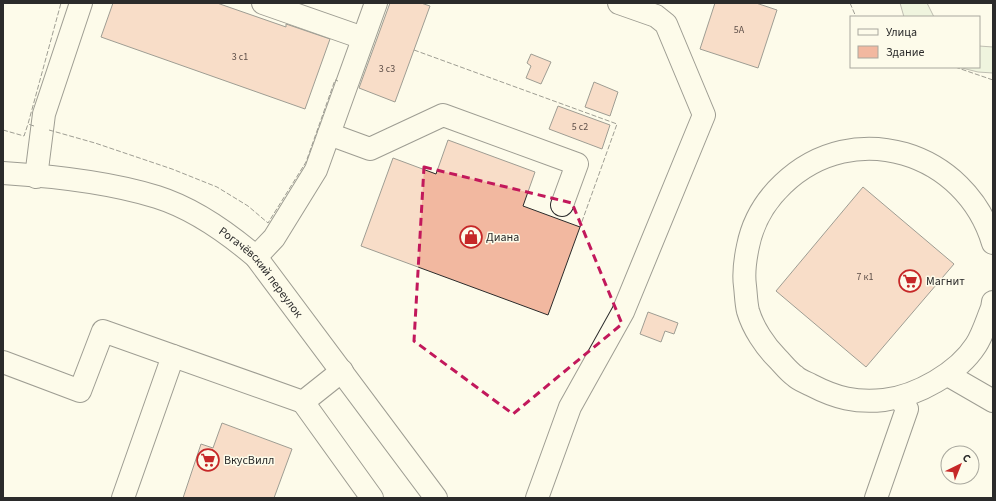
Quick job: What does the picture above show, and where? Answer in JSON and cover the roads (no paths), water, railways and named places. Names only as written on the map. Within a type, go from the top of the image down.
[{"type":"street","points":[[36,177],[44,114],[81,3]]},
{"type":"street","points":[[263,3],[363,38]]},
{"type":"street","points":[[256,257],[274,238],[316,170],[376,3]]},
{"type":"street","points":[[537,498],[570,407],[623,312],[704,115],[666,24],[656,16],[620,3]]},
{"type":"street","points":[[329,134],[370,149],[443,115],[577,164],[562,205]]},
{"type":"street","points":[[993,243],[982,214],[960,185],[932,164],[898,151],[862,148],[827,155],[796,172],[770,197],[759,213],[751,230],[743,271],[748,311],[767,348],[796,377],[832,396],[866,402],[900,398],[948,375],[976,345],[992,308],[993,302]]},
{"type":"street","name":"Рогачёвский переулок","points":[[3,173],[80,181],[157,197],[213,224],[256,257],[436,498]]},
{"type":"street","points":[[3,362],[80,391],[103,331],[303,402],[372,498]]},
{"type":"street","points":[[123,498],[174,356]]},
{"type":"street","points":[[303,402],[342,371]]},
{"type":"street","points":[[948,375],[993,401]]},
{"type":"street","points":[[876,498],[906,409],[900,398]]},
{"type":"place","name":"Диана","points":[[471,237]]},
{"type":"place","name":"Магнит","points":[[910,281]]},
{"type":"place","name":"ВкусВилл","points":[[208,460]]}]
